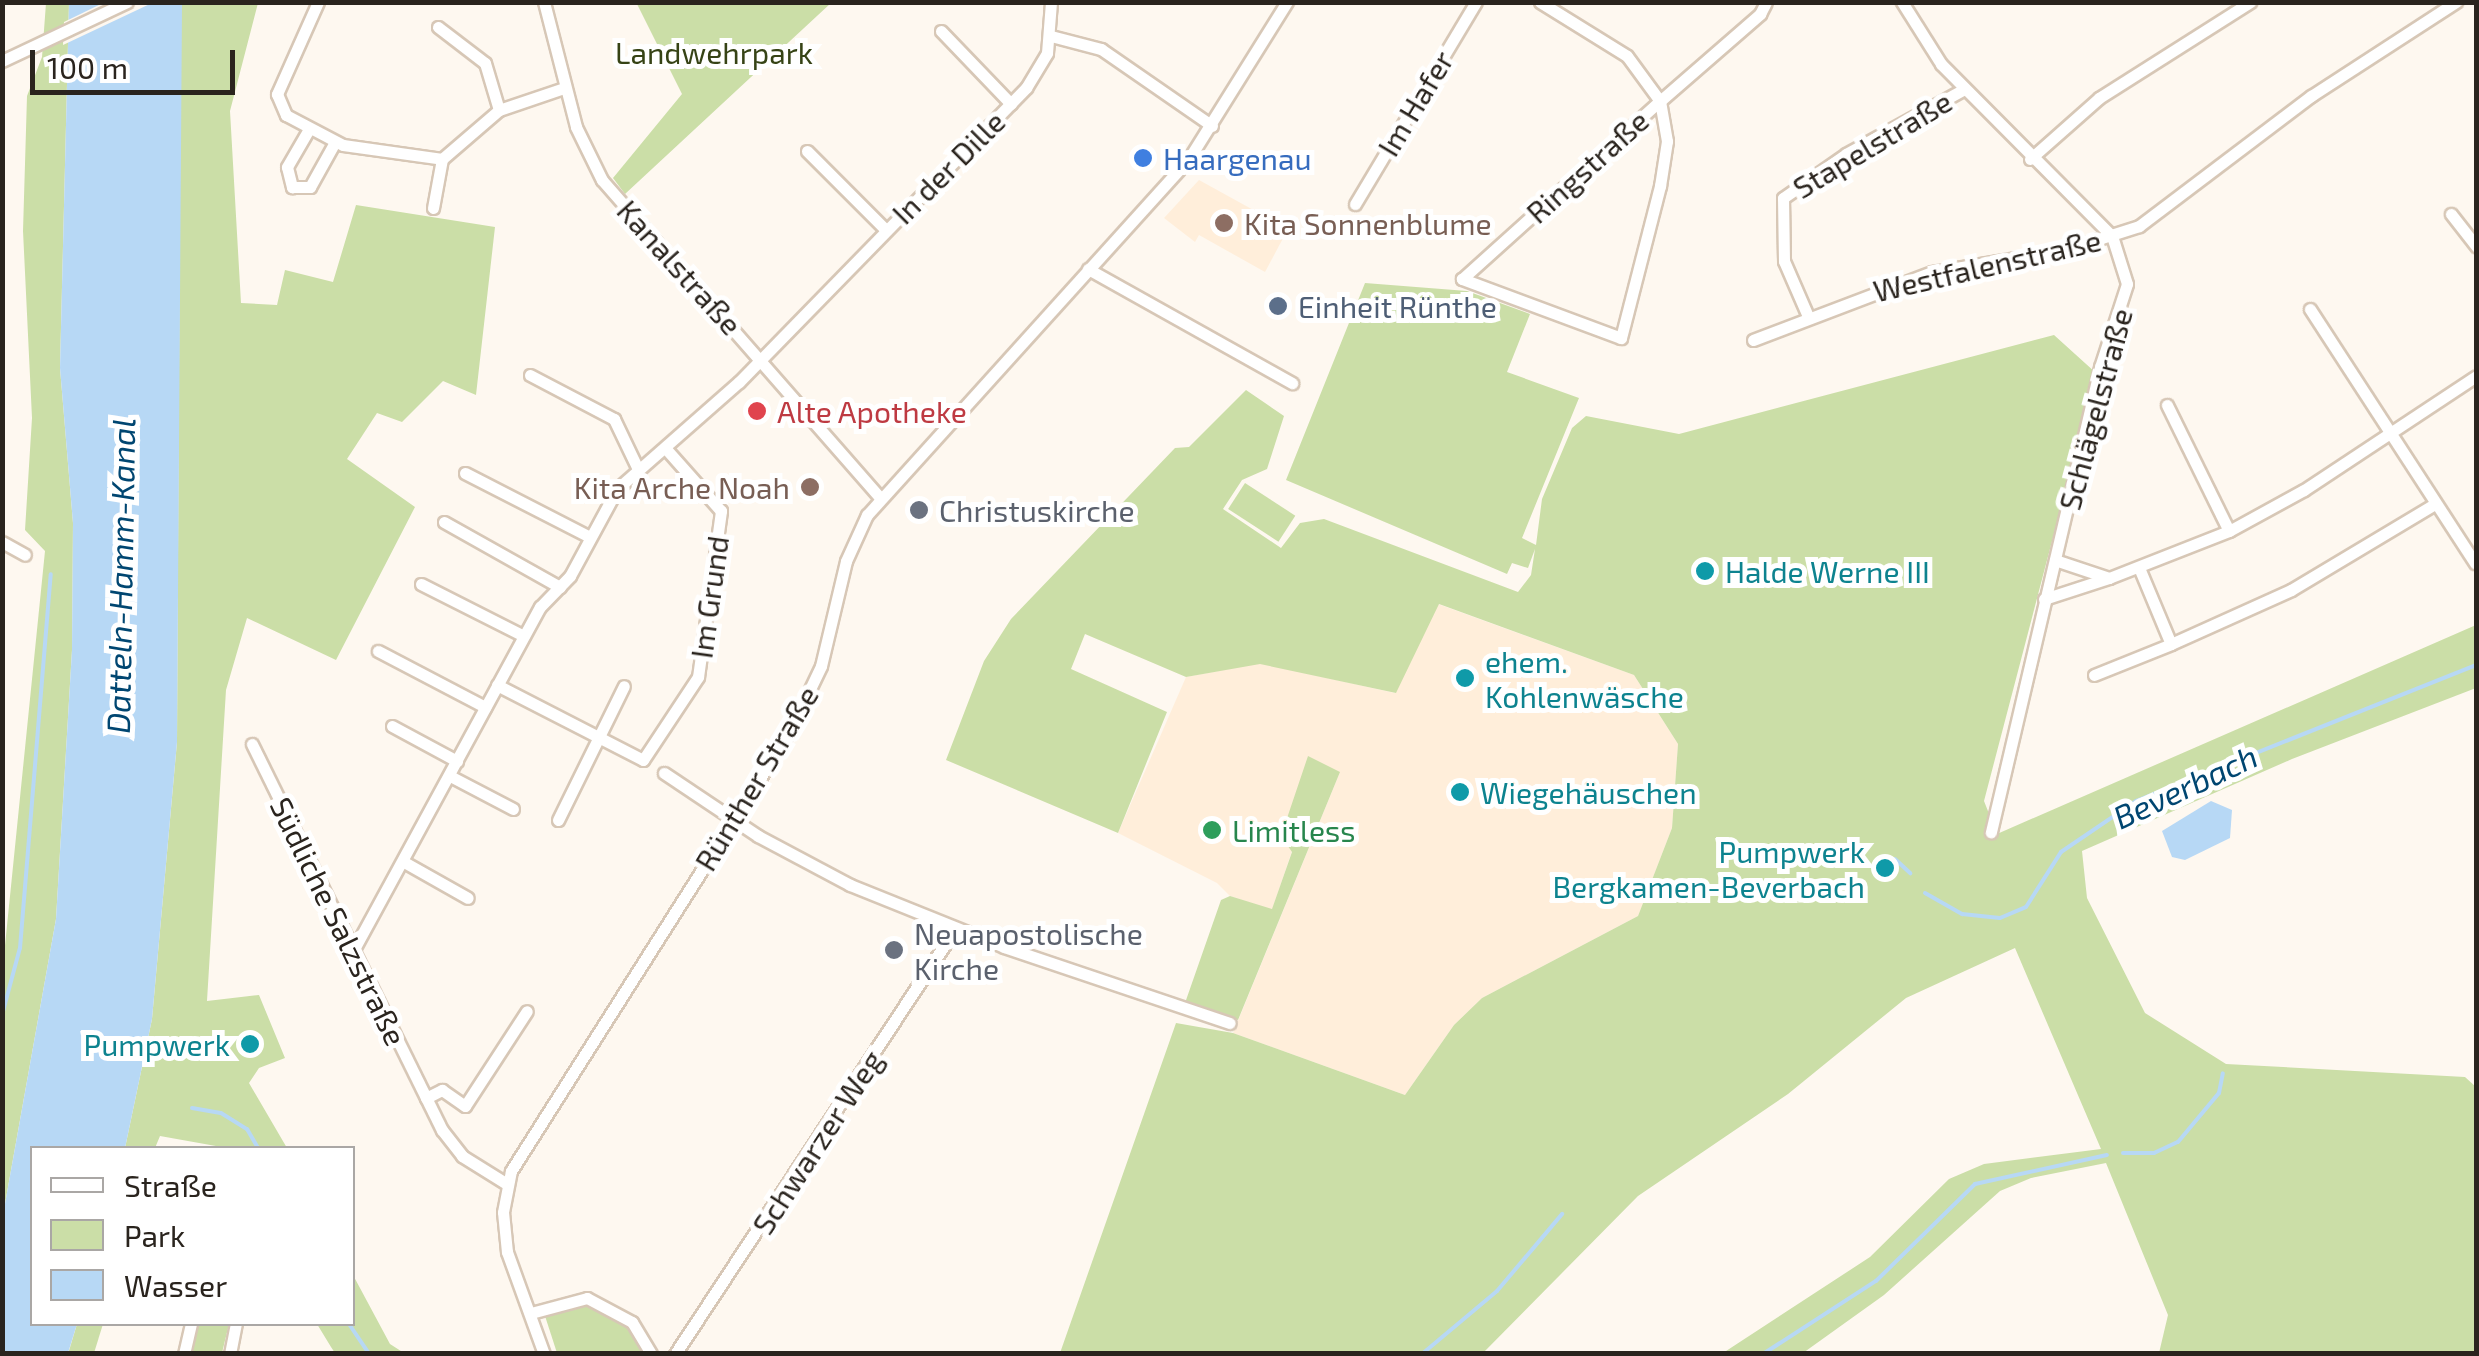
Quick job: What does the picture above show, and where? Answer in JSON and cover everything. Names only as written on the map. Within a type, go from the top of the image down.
[{"type":"street","points":[[2,61],[127,2]]},
{"type":"street","points":[[318,2],[277,94],[286,115],[334,142],[442,159]]},
{"type":"street","name":"Kanalstraße","points":[[544,2],[564,88],[602,180],[880,497]]},
{"type":"street","name":"In der Dille","points":[[637,468],[668,450],[1012,104],[1039,71],[1052,36],[1051,2]]},
{"type":"street","name":"Rünther Straße","points":[[544,1354],[507,1252],[506,1184],[535,1128],[735,820],[808,697],[851,546],[880,497],[1212,126],[1287,2]]},
{"type":"street","name":"Im Hafer","points":[[1355,204],[1476,2]]},
{"type":"street","points":[[1540,2],[1628,56],[1660,101],[1766,2]]},
{"type":"street","points":[[2030,159],[2099,98],[2250,2]]},
{"type":"street","name":"Westfalenstraße","points":[[1753,340],[1806,314],[1932,272],[2112,236],[2159,215],[2311,96],[2456,2]]},
{"type":"street","name":"Schlägelstraße","points":[[1902,3],[1964,89],[2030,159],[2112,236],[2127,284],[2125,306],[2100,367],[1991,832]]},
{"type":"street","points":[[438,27],[485,63],[500,110]]},
{"type":"street","name":"In der Dille","points":[[942,31],[1012,104]]},
{"type":"street","points":[[1052,36],[1101,48],[1212,126]]},
{"type":"street","points":[[433,208],[442,159],[500,110],[564,88]]},
{"type":"street","name":"Stapelstraße","points":[[1806,314],[1784,260],[1782,198],[1846,154],[1964,89]]},
{"type":"street","name":"Ringstraße","points":[[1660,101],[1667,141],[1660,186],[1620,338],[1462,279],[1660,101]]},
{"type":"street","points":[[309,129],[287,167],[292,187],[310,187],[334,142]]},
{"type":"street","name":"In der Dille","points":[[807,152],[885,230]]},
{"type":"street","points":[[2451,214],[2476,246]]},
{"type":"street","points":[[1088,269],[1292,382]]},
{"type":"street","points":[[2310,308],[2388,436],[2474,563]]},
{"type":"street","points":[[353,951],[524,636],[637,468],[614,419],[530,376]]},
{"type":"street","points":[[2044,599],[2140,570],[2229,531],[2388,436],[2476,376]]},
{"type":"street","points":[[2166,405],[2229,531]]},
{"type":"street","name":"Im Grund","points":[[497,685],[644,760],[698,677],[721,510],[668,450]]},
{"type":"street","points":[[465,473],[590,537]]},
{"type":"street","points":[[2094,675],[2291,590],[2434,505]]},
{"type":"street","points":[[444,522],[560,587]]},
{"type":"street","points":[[2,542],[25,556]]},
{"type":"street","points":[[2055,560],[2110,578]]},
{"type":"street","points":[[2140,570],[2171,644]]},
{"type":"street","points":[[420,584],[524,636]]},
{"type":"street","points":[[378,651],[484,708]]},
{"type":"street","points":[[558,820],[624,686]]},
{"type":"street","points":[[392,726],[457,761]]},
{"type":"street","name":"Südliche Salzstraße","points":[[252,744],[426,1098],[462,1156],[506,1184]]},
{"type":"street","points":[[664,773],[735,820],[850,885],[956,929],[1230,1023]]},
{"type":"street","points":[[450,776],[513,808]]},
{"type":"street","points":[[404,862],[468,898]]},
{"type":"street","name":"Schwarzer Weg","points":[[675,1354],[956,929]]},
{"type":"street","points":[[426,1098],[442,1090],[465,1106],[527,1011]]},
{"type":"street","points":[[530,1312],[587,1298],[632,1322],[652,1354]]},
{"type":"street","points":[[184,1354],[191,1326]]},
{"type":"street","points":[[230,1354],[236,1326]]},
{"type":"shaded area","name":"Kita Sonnenblume","points":[[1199,180],[1288,229],[1265,272],[1199,235],[1195,242],[1164,218]]},
{"type":"shaded area","points":[[1438,604],[1634,675],[1678,744],[1672,828],[1638,916],[1482,998],[1454,1025],[1405,1095],[1233,1033],[1340,772],[1292,851],[1272,910],[1230,896],[1217,883],[1118,833],[1186,677],[1260,663],[1395,693]]},
{"type":"green space","name":"Landwehrpark","points":[[636,2],[831,3],[625,194],[613,178],[682,94]]},
{"type":"green space","points":[[46,3],[69,3],[60,368],[73,523],[72,650],[56,919],[3,1215],[3,965],[45,551],[25,530],[32,418],[23,231],[27,96],[42,57]]},
{"type":"green space","points":[[181,3],[258,3],[230,111],[241,303],[277,305],[285,270],[333,282],[356,205],[495,227],[476,395],[443,381],[402,422],[377,413],[347,459],[415,507],[336,660],[247,618],[226,690],[207,1001],[259,995],[285,1058],[259,1068],[249,1083],[286,1146],[216,1146],[160,1136],[156,1146],[125,1146],[152,1019],[177,742]]},
{"type":"green space","points":[[1365,283],[1467,291],[1530,314],[1507,372],[1579,398],[1522,538],[1536,545],[1542,499],[1572,428],[1586,416],[1679,434],[2054,335],[2096,373],[1984,801],[1997,834],[2476,625],[2476,688],[2292,759],[2082,851],[2087,898],[2145,1013],[2226,1064],[2465,1077],[2476,1087],[2476,1353],[2159,1353],[2168,1315],[2106,1163],[2031,1178],[2000,1191],[1884,1295],[1803,1353],[1723,1353],[1870,1257],[1949,1179],[1984,1164],[2101,1149],[2015,948],[1906,998],[1788,1094],[1638,1196],[1483,1353],[1060,1353],[1176,1023],[1233,1033],[1405,1095],[1454,1025],[1482,998],[1638,916],[1672,828],[1678,744],[1634,675],[1439,604],[1396,693],[1260,664],[1186,677],[1085,634],[1071,669],[1167,712],[1118,833],[946,760],[984,661],[1011,619],[1175,448],[1189,447],[1246,390],[1284,416],[1267,469],[1242,480],[1223,509],[1281,548],[1300,523],[1324,519],[1518,592],[1531,575],[1535,549],[1528,568],[1512,563],[1507,574],[1286,480]]},
{"type":"green space","points":[[1245,483],[1295,516],[1278,542],[1228,509]]},
{"type":"green space","points":[[1308,756],[1340,772],[1238,1020],[1185,1003],[1221,900],[1230,896],[1272,909],[1292,852],[1281,836]]},
{"type":"green space","points":[[355,1279],[390,1344],[404,1353],[335,1353],[318,1326],[355,1326]]},
{"type":"green space","points":[[580,1303],[627,1322],[645,1353],[557,1353],[545,1316]]},
{"type":"green space","points":[[76,1326],[102,1326],[94,1353],[68,1354]]},
{"type":"green space","points":[[197,1326],[229,1326],[222,1353],[190,1353]]},
{"type":"water","name":"Datteln-Hamm-Kanal","points":[[69,3],[182,3],[177,742],[152,1019],[125,1146],[30,1146],[30,1326],[76,1326],[68,1353],[3,1354],[3,1215],[56,919],[72,650],[73,523],[60,368]]},
{"type":"water","points":[[2211,801],[2232,810],[2230,838],[2185,860],[2172,857],[2162,831]]},
{"type":"pier","points":[[103,3],[152,3],[63,45],[64,22]]},
{"type":"waterway","points":[[2,1015],[20,948],[51,574]]},
{"type":"waterway","name":"Beverbach","points":[[1925,893],[1962,914],[2000,918],[2026,907],[2061,852],[2136,801],[2476,665]]},
{"type":"waterway","name":"Beverbach","points":[[1895,859],[1910,873]]},
{"type":"waterway","points":[[2123,1153],[2154,1153],[2178,1142],[2219,1093],[2223,1073]]},
{"type":"waterway","name":"Beverbach","points":[[192,1108],[221,1113],[247,1129],[257,1146]]},
{"type":"waterway","points":[[1763,1354],[1876,1281],[1975,1184],[2107,1155]]},
{"type":"waterway","name":"Beverbach","points":[[1422,1354],[1497,1291],[1562,1214]]},
{"type":"waterway","name":"Beverbach","points":[[350,1326],[369,1354]]},
{"type":"place","name":"Haargenau","points":[[1143,158]]},
{"type":"place","name":"Kita Sonnenblume","points":[[1224,223]]},
{"type":"place","name":"Einheit Rünthe","points":[[1278,306]]},
{"type":"place","name":"Alte Apotheke","points":[[757,411]]},
{"type":"place","name":"Kita Arche Noah","points":[[810,487]]},
{"type":"place","name":"Christuskirche","points":[[919,510]]},
{"type":"place","name":"Halde Werne III","points":[[1705,571]]},
{"type":"place","name":"ehem. Kohlenwäsche","points":[[1465,678]]},
{"type":"place","name":"Wiegehäuschen","points":[[1460,792]]},
{"type":"place","name":"Limitless","points":[[1212,830]]},
{"type":"place","name":"Pumpwerk Bergkamen-Beverbach","points":[[1885,868]]},
{"type":"place","name":"Neuapostolische Kirche","points":[[894,950]]},
{"type":"place","name":"Pumpwerk","points":[[250,1044]]}]
